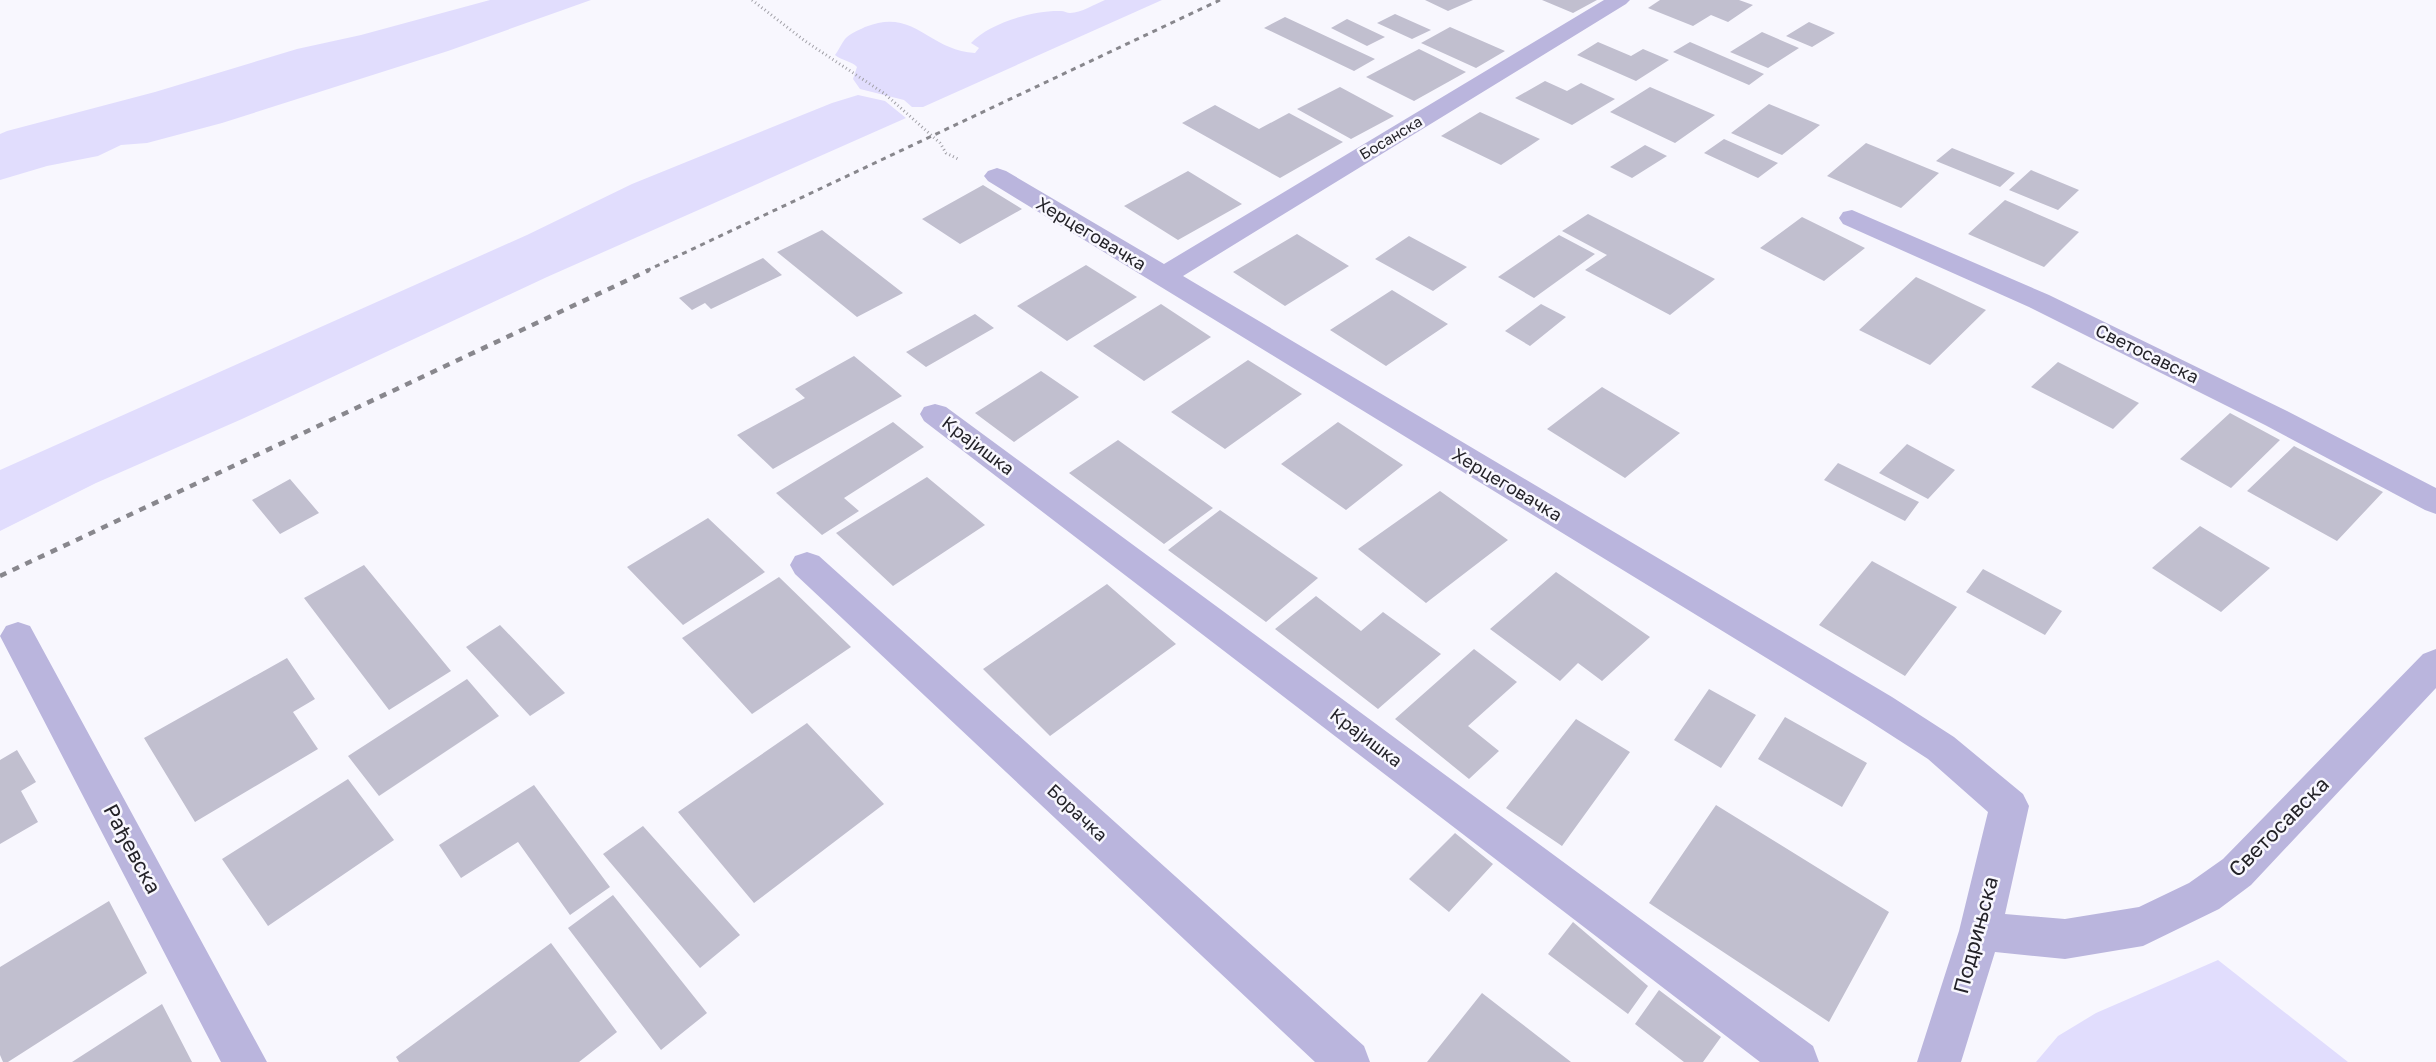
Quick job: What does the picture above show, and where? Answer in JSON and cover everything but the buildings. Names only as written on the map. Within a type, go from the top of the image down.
[{"type":"street","name":"Босанска","points":[[1162,277],[1619,0]]},
{"type":"street","name":"Херцеговачка","points":[[997,176],[1879,708],[1941,747],[2009,806]]},
{"type":"street","name":"Светосавска","points":[[1852,219],[2039,301],[2276,418],[2436,502]]},
{"type":"street","name":"Крајишка","points":[[935,414],[1797,1062]]},
{"type":"street","name":"Борачка","points":[[807,565],[1348,1062]]},
{"type":"street","name":"Рађевска","points":[[18,636],[245,1062]]},
{"type":"street","name":"Светосавска","points":[[1980,931],[2065,939],[2143,926],[2204,896],[2237,872],[2436,664]]},
{"type":"street","name":"Подрињска","points":[[1939,1062],[1980,931],[2009,806]]},
{"type":"path","points":[[752,0],[805,41],[885,94],[940,143],[946,153],[970,166],[997,176]]},
{"type":"shaded area","points":[[490,0],[591,0],[448,51],[222,123],[147,143],[121,145],[98,156],[47,166],[0,180],[0,134],[7,131],[155,92],[297,49],[361,35]]},
{"type":"shaded area","points":[[1105,0],[1162,0],[923,107],[912,107],[904,100],[860,89],[853,79],[857,67],[835,55],[849,35],[882,22],[897,22],[909,26],[945,45],[975,53],[979,48],[971,43],[989,29],[1000,24],[1025,15],[1050,11],[1074,13]]},
{"type":"shaded area","points":[[858,95],[885,101],[906,118],[547,277],[242,419],[96,483],[0,531],[0,470],[527,235],[632,184],[832,103]]},
{"type":"shaded area","points":[[2218,960],[2348,1062],[2036,1062],[2058,1036],[2096,1013]]},
{"type":"railway","points":[[646,271],[1220,0]]},
{"type":"railway","points":[[0,576],[649,270]]}]
